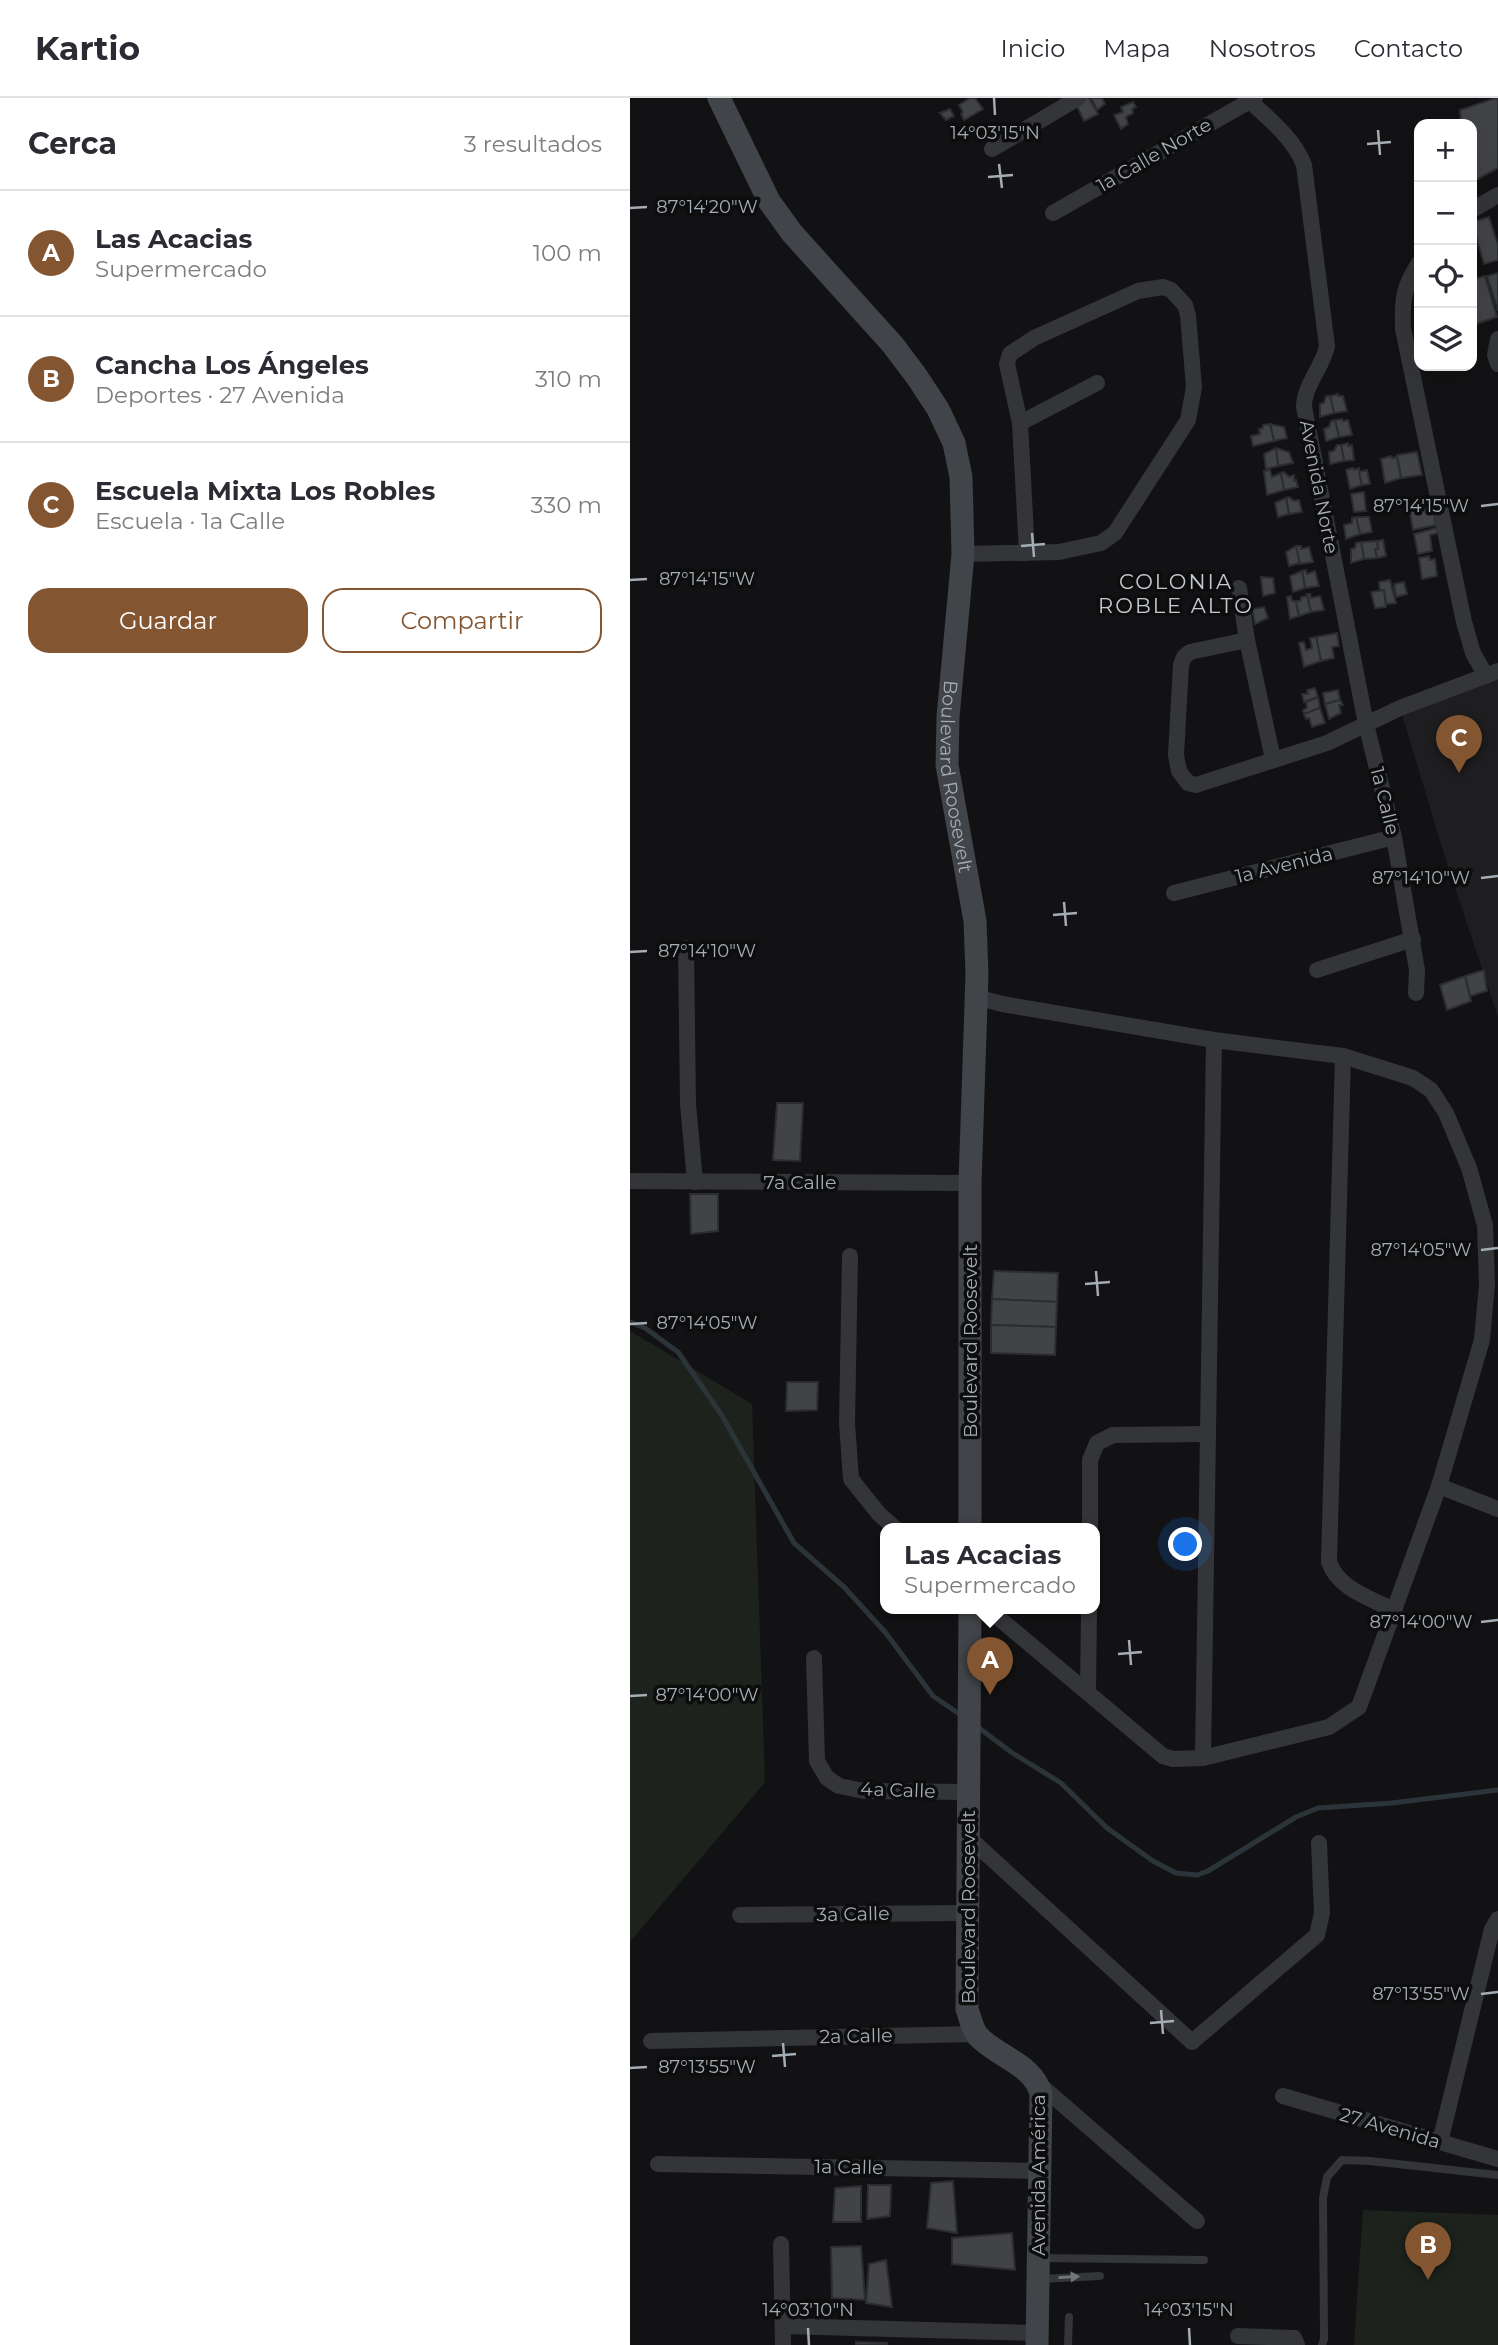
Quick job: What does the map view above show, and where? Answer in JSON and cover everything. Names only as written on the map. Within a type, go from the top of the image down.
[{"type":"main road","name":"Boulevard Roosevelt","points":[[719,98],[764,191],[792,233],[893,345],[938,409],[954,443],[961,477],[963,554],[948,717],[947,765],[975,921],[976,997],[970,1183],[970,1523]]},
{"type":"main road","name":"Boulevard Roosevelt","points":[[970,1614],[967,2009],[977,2034]]},
{"type":"main road","name":"Avenida América","points":[[977,2034],[1025,2070],[1039,2084],[1041,2094],[1037,2339]]},
{"type":"street","points":[[992,149],[1078,98]]},
{"type":"street","name":"1a Calle Norte","points":[[1053,213],[1250,99]]},
{"type":"street","name":"Avenida Norte","points":[[1250,99],[1290,141],[1299,152],[1304,165],[1327,346],[1325,357],[1306,394],[1304,407],[1367,729]]},
{"type":"street","points":[[1477,207],[1498,195]]},
{"type":"street","points":[[1247,639],[1190,652],[1184,657],[1181,665],[1175,755],[1179,771],[1188,783],[1196,785],[1367,729],[1400,708],[1492,673],[1473,653],[1464,622],[1403,329],[1402,301],[1414,270]]},
{"type":"street","points":[[963,554],[1027,553],[1059,552],[1101,543],[1115,533],[1188,420],[1194,387],[1188,315],[1185,305],[1171,290],[1163,287],[1138,291],[1034,338],[1010,354],[1007,364],[1020,423],[1027,553]]},
{"type":"street","points":[[1498,339],[1495,355],[1498,364]]},
{"type":"street","points":[[1020,423],[1097,383]]},
{"type":"street","points":[[1239,588],[1273,759]]},
{"type":"street","name":"1a Calle","points":[[1367,729],[1394,838],[1413,939],[1418,970],[1416,993]]},
{"type":"street","name":"1a Avenida","points":[[1174,893],[1394,838]]},
{"type":"street","points":[[1317,970],[1413,939]]},
{"type":"street","points":[[686,948],[688,1104],[695,1182]]},
{"type":"street","points":[[976,997],[1214,1041],[1343,1056],[1413,1078],[1432,1090],[1446,1113],[1469,1168],[1485,1225],[1487,1284],[1482,1340],[1439,1486],[1359,1707],[1329,1727],[1203,1758],[1173,1759],[1163,1756],[994,1614]]},
{"type":"street","points":[[1203,1758],[1214,1041]]},
{"type":"street","points":[[1343,1056],[1329,1562],[1333,1574],[1342,1583],[1395,1611]]},
{"type":"street","name":"7a Calle","points":[[630,1181],[970,1183]]},
{"type":"street","points":[[850,1255],[847,1423],[851,1479],[889,1523]]},
{"type":"street","points":[[1090,1523],[1090,1460],[1097,1443],[1113,1435],[1208,1434]]},
{"type":"street","points":[[1439,1486],[1498,1509]]},
{"type":"street","points":[[1088,1692],[1089,1614]]},
{"type":"street","name":"4a Calle","points":[[814,1658],[817,1761],[827,1778],[839,1786],[864,1791],[968,1792]]},
{"type":"street","points":[[967,1836],[1192,2042],[1317,1935],[1322,1913],[1319,1843]]},
{"type":"street","name":"3a Calle","points":[[740,1915],[966,1913]]},
{"type":"street","points":[[1440,2142],[1492,1929],[1498,1919]]},
{"type":"street","name":"2a Calle","points":[[651,2041],[977,2034]]},
{"type":"street","points":[[1039,2084],[1197,2221]]},
{"type":"street","name":"27 Avenida","points":[[1283,2096],[1498,2159]]},
{"type":"street","name":"1a Calle","points":[[658,2164],[1040,2171]]},
{"type":"street","points":[[782,2244],[783,2345]]},
{"type":"street","points":[[783,2326],[1037,2339]]},
{"type":"street","points":[[1238,2336],[1294,2338],[1297,2345]]},
{"type":"lane","points":[[1322,2345],[1323,2198],[1327,2177],[1342,2160],[1498,2175]]},
{"type":"lane","points":[[1038,2269],[1204,2260]]},
{"type":"lane","points":[[1038,2269],[1100,2276]]},
{"type":"lane","points":[[1068,2345],[1069,2317]]},
{"type":"shaded area","points":[[1498,671],[1498,1017],[1444,854],[1400,708]]},
{"type":"shaded area","points":[[630,1331],[752,1404],[765,1782],[630,1942]]},
{"type":"shaded area","points":[[1363,2210],[1498,2215],[1498,2345],[1354,2345]]},
{"type":"building","points":[[975,98],[983,109],[964,120],[959,105]]},
{"type":"building","points":[[1089,98],[1098,114],[1084,121],[1075,102]]},
{"type":"building","points":[[1091,98],[1102,98],[1105,104],[1097,110]]},
{"type":"building","points":[[1498,98],[1498,168],[1477,179],[1477,119],[1461,119],[1460,110]]},
{"type":"building","points":[[1133,102],[1136,107],[1132,109],[1133,113],[1126,117],[1128,124],[1121,129],[1114,115],[1123,112],[1121,107]]},
{"type":"building","points":[[950,109],[954,116],[946,120],[940,113]]},
{"type":"building","points":[[1489,217],[1498,245],[1498,260],[1484,264],[1477,240],[1477,221]]},
{"type":"building","points":[[1498,273],[1498,311],[1487,276]]},
{"type":"building","points":[[1485,276],[1497,317],[1477,324],[1477,308],[1477,278]]},
{"type":"building","points":[[1326,396],[1330,396],[1334,413],[1320,417],[1320,404],[1324,403]]},
{"type":"building","points":[[1330,396],[1343,396],[1347,411],[1334,413]]},
{"type":"building","points":[[1335,420],[1348,420],[1352,435],[1339,437]]},
{"type":"building","points":[[1335,420],[1339,437],[1326,441],[1324,429]]},
{"type":"building","points":[[1270,424],[1284,427],[1287,438],[1274,441]]},
{"type":"building","points":[[1270,424],[1274,441],[1253,446],[1251,436],[1260,434],[1259,429],[1263,428],[1263,425]]},
{"type":"building","points":[[1348,443],[1348,446],[1352,445],[1354,460],[1344,461],[1341,445]]},
{"type":"building","points":[[1337,445],[1341,445],[1344,461],[1330,464],[1329,452],[1334,451]]},
{"type":"building","points":[[1276,448],[1289,452],[1293,463],[1278,466]]},
{"type":"building","points":[[1276,448],[1278,466],[1266,469],[1264,454]]},
{"type":"building","points":[[1417,452],[1422,475],[1401,478],[1397,455]]},
{"type":"building","points":[[1397,457],[1401,478],[1385,483],[1381,459]]},
{"type":"building","points":[[1359,468],[1362,485],[1350,489],[1346,470]]},
{"type":"building","points":[[1270,470],[1272,477],[1281,473],[1284,490],[1267,495],[1264,471]]},
{"type":"building","points":[[1367,470],[1370,484],[1362,485],[1359,472]]},
{"type":"building","points":[[1284,472],[1289,477],[1294,475],[1298,487],[1284,490],[1281,473]]},
{"type":"building","points":[[1364,492],[1366,511],[1354,512],[1351,494]]},
{"type":"building","points":[[1286,498],[1294,501],[1299,500],[1302,512],[1289,514]]},
{"type":"building","points":[[1286,498],[1289,514],[1278,517],[1275,503]]},
{"type":"building","points":[[1431,502],[1436,525],[1413,530],[1409,506]]},
{"type":"building","points":[[1356,517],[1369,517],[1372,532],[1360,534]]},
{"type":"building","points":[[1356,517],[1360,534],[1346,539],[1344,525],[1352,523],[1352,518]]},
{"type":"building","points":[[1436,528],[1438,533],[1430,535],[1432,551],[1418,554],[1414,534]]},
{"type":"building","points":[[1383,540],[1386,556],[1377,558],[1377,541]]},
{"type":"building","points":[[1377,541],[1377,558],[1364,559],[1361,542]]},
{"type":"building","points":[[1361,542],[1364,559],[1351,563],[1351,549]]},
{"type":"building","points":[[1296,546],[1300,563],[1289,566],[1286,552]]},
{"type":"building","points":[[1296,546],[1301,546],[1301,549],[1309,547],[1313,562],[1300,564]]},
{"type":"building","points":[[1429,556],[1430,560],[1435,559],[1437,576],[1422,579],[1419,558]]},
{"type":"building","points":[[1306,570],[1307,574],[1315,571],[1319,586],[1305,588],[1302,571]]},
{"type":"building","points":[[1302,571],[1305,588],[1293,592],[1290,576]]},
{"type":"building","points":[[1261,577],[1273,578],[1275,593],[1263,596]]},
{"type":"building","points":[[1390,580],[1396,603],[1386,604],[1384,590],[1380,591],[1379,582]]},
{"type":"building","points":[[1404,582],[1407,594],[1396,597],[1394,584]]},
{"type":"building","points":[[1384,590],[1386,607],[1375,608],[1371,592]]},
{"type":"building","points":[[1307,594],[1310,594],[1311,598],[1320,596],[1324,610],[1311,612]]},
{"type":"building","points":[[1291,596],[1292,601],[1296,601],[1299,616],[1290,619],[1287,597]]},
{"type":"building","points":[[1307,596],[1311,612],[1299,616],[1296,601]]},
{"type":"building","points":[[1264,607],[1268,618],[1255,624],[1252,609]]},
{"type":"building","points":[[1337,633],[1339,646],[1332,647],[1334,658],[1321,661],[1316,637]]},
{"type":"building","points":[[1316,637],[1321,661],[1304,667],[1299,643],[1304,642],[1306,650],[1312,648],[1310,638]]},
{"type":"building","points":[[1315,688],[1318,697],[1304,702],[1302,694],[1308,694],[1307,690]]},
{"type":"building","points":[[1338,690],[1340,700],[1325,704],[1323,693]]},
{"type":"building","points":[[1318,697],[1320,708],[1304,714],[1306,702]]},
{"type":"building","points":[[1340,700],[1343,705],[1339,705],[1341,713],[1329,719],[1325,704]]},
{"type":"building","points":[[1320,708],[1325,723],[1312,727],[1309,718],[1306,719],[1304,714]]},
{"type":"building","points":[[1484,970],[1487,991],[1470,996],[1465,976]]},
{"type":"building","points":[[1465,976],[1471,1001],[1447,1010],[1440,985]]},
{"type":"building","points":[[777,1103],[803,1103],[800,1161],[773,1160]]},
{"type":"building","points":[[690,1194],[718,1194],[718,1231],[691,1234]]},
{"type":"building","points":[[994,1271],[1058,1273],[1057,1302],[992,1299]]},
{"type":"building","points":[[992,1299],[1057,1302],[1056,1327],[991,1325]]},
{"type":"building","points":[[991,1325],[1056,1327],[1055,1355],[991,1353]]},
{"type":"building","points":[[787,1382],[818,1382],[817,1410],[786,1411]]},
{"type":"building","points":[[953,2181],[957,2233],[927,2228],[931,2183]]},
{"type":"building","points":[[868,2185],[891,2185],[890,2216],[867,2219]]},
{"type":"building","points":[[861,2186],[861,2222],[833,2222],[835,2188]]},
{"type":"building","points":[[1012,2233],[1015,2270],[952,2264],[952,2238]]},
{"type":"building","points":[[861,2246],[865,2300],[832,2298],[831,2247]]},
{"type":"building","points":[[886,2260],[892,2307],[866,2303],[869,2264]]},
{"type":"building","points":[[856,2342],[887,2343],[887,2345],[856,2345]]},
{"type":"waterway","points":[[630,1322],[645,1328],[678,1352],[721,1414],[794,1543],[844,1587],[885,1632],[933,1696],[961,1715]]},
{"type":"waterway","points":[[975,1725],[1011,1752],[1061,1783],[1107,1828],[1153,1861],[1176,1873],[1197,1875],[1208,1871],[1296,1817],[1318,1808],[1392,1803],[1498,1790]]},
{"type":"place","name":"Escuela Mixta Los Robles","points":[[1459,773]]},
{"type":"place","name":"Las Acacias","points":[[990,1695]]},
{"type":"place","name":"Cancha Los Ángeles","points":[[1428,2280]]},
{"type":"district","name":"COLONIA ROBLE ALTO","points":[[1176,593]]}]
